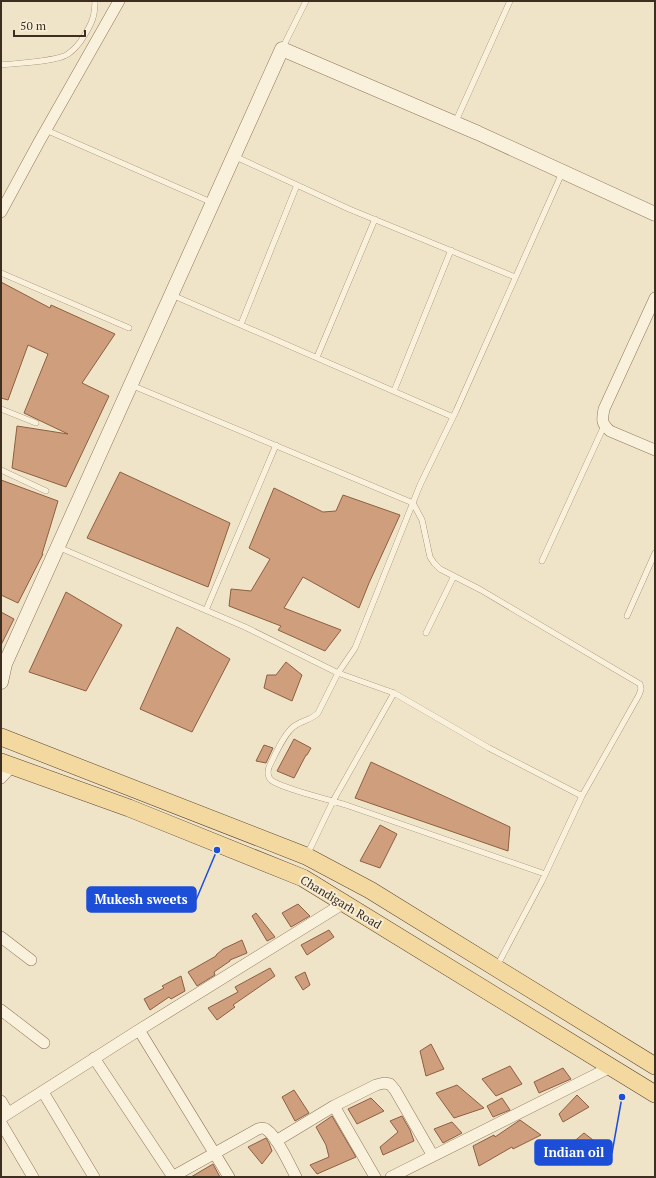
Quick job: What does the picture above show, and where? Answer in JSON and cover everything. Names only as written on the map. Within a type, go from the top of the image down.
[{"type":"main road","name":"Chandigarh Road","points":[[1,736],[306,856],[370,890],[655,1066]]},
{"type":"main road","name":"Chandigarh Road","points":[[4,769],[129,808],[303,878],[655,1094]]},
{"type":"street","points":[[1,212],[119,1]]},
{"type":"street","points":[[1,682],[5,664],[282,49],[563,171],[655,214]]},
{"type":"street","points":[[1,191],[13,190]]},
{"type":"street","points":[[655,298],[604,409],[602,419],[604,426],[610,430],[655,450]]},
{"type":"street","points":[[1,1100],[4,1115],[344,903]]},
{"type":"street","points":[[2,941],[31,960]]},
{"type":"street","points":[[1,1010],[44,1042]]},
{"type":"street","points":[[139,1030],[229,1177]]},
{"type":"street","points":[[94,1058],[172,1177],[258,1128],[268,1130],[276,1141],[296,1177]]},
{"type":"street","points":[[391,1177],[611,1067]]},
{"type":"street","points":[[276,1141],[334,1106],[376,1085],[384,1083],[390,1084],[395,1090],[433,1156]]},
{"type":"street","points":[[43,1092],[94,1177]]},
{"type":"street","points":[[334,1106],[375,1177]]},
{"type":"street","points":[[1,1123],[33,1177]]},
{"type":"lane","points":[[1,65],[57,58],[67,55],[78,46],[90,26],[95,14],[95,1]]},
{"type":"lane","points":[[282,49],[306,1]]},
{"type":"lane","points":[[454,124],[510,1]]},
{"type":"lane","points":[[46,130],[213,203]]},
{"type":"lane","points":[[234,156],[375,220],[515,277]]},
{"type":"lane","points":[[545,874],[333,801],[289,788],[273,782],[269,778],[268,771],[269,766],[289,730],[296,724],[313,719],[318,713],[338,673],[355,648],[413,503],[563,171]]},
{"type":"lane","points":[[241,324],[297,185]]},
{"type":"lane","points":[[317,357],[375,220]]},
{"type":"lane","points":[[394,391],[451,250]]},
{"type":"lane","points":[[1,272],[129,328]]},
{"type":"lane","points":[[172,295],[453,417]]},
{"type":"lane","points":[[131,385],[413,503],[422,520],[428,549],[434,563],[440,569],[488,594],[637,681],[641,686],[640,695],[582,796],[545,874],[496,968]]},
{"type":"lane","points":[[1,409],[36,423]]},
{"type":"lane","points":[[542,561],[604,426]]},
{"type":"lane","points":[[206,610],[276,445]]},
{"type":"lane","points":[[1,470],[46,491]]},
{"type":"lane","points":[[58,547],[245,627],[338,673],[394,693],[490,748],[582,796]]},
{"type":"lane","points":[[627,616],[655,553]]},
{"type":"lane","points":[[426,633],[454,576]]},
{"type":"lane","points":[[306,856],[333,801],[394,693]]},
{"type":"building","points":[[1,282],[50,308],[51,305],[115,334],[82,383],[109,396],[66,487],[12,468],[17,426],[68,434],[24,413],[48,354],[28,345],[8,400],[1,398]]},
{"type":"building","points":[[120,472],[230,523],[208,587],[87,538]]},
{"type":"building","points":[[1,480],[58,501],[43,554],[18,603],[1,595]]},
{"type":"building","points":[[274,488],[323,512],[336,511],[343,495],[400,515],[359,608],[303,577],[284,608],[341,630],[325,651],[278,630],[281,626],[229,606],[231,589],[251,591],[270,559],[249,548]]},
{"type":"building","points":[[66,592],[122,625],[86,691],[29,672]]},
{"type":"building","points":[[1,612],[14,619],[1,645]]},
{"type":"building","points":[[177,627],[230,659],[192,732],[140,709]]},
{"type":"building","points":[[286,662],[302,675],[292,701],[264,688],[267,675],[276,675]]},
{"type":"building","points":[[294,739],[311,748],[294,778],[277,771]]},
{"type":"building","points":[[264,745],[273,748],[266,763],[256,761]]},
{"type":"building","points":[[371,762],[510,827],[508,851],[355,798]]},
{"type":"building","points":[[380,825],[397,834],[380,868],[360,861]]},
{"type":"building","points":[[298,904],[310,916],[291,927],[282,913]]},
{"type":"building","points":[[256,913],[275,937],[267,941],[252,916]]},
{"type":"building","points":[[329,930],[334,937],[307,955],[301,945]]},
{"type":"building","points":[[242,940],[247,953],[230,960],[214,972],[215,975],[197,986],[188,972],[216,956],[223,949]]},
{"type":"building","points":[[270,968],[275,976],[233,1005],[235,1007],[217,1020],[208,1008],[238,992],[235,987]]},
{"type":"building","points":[[305,972],[310,985],[303,990],[295,977]]},
{"type":"building","points":[[181,976],[185,991],[171,999],[169,997],[150,1010],[144,999],[164,988],[162,986]]},
{"type":"building","points":[[431,1044],[444,1069],[426,1076],[420,1051]]},
{"type":"building","points":[[510,1066],[522,1084],[496,1096],[482,1079]]},
{"type":"building","points":[[563,1068],[571,1079],[539,1093],[534,1082]]},
{"type":"building","points":[[457,1085],[484,1108],[454,1118],[436,1093]]},
{"type":"building","points":[[294,1090],[309,1113],[295,1121],[282,1097]]},
{"type":"building","points":[[577,1095],[589,1107],[563,1122],[559,1114]]},
{"type":"building","points":[[371,1098],[384,1111],[357,1124],[348,1109]]},
{"type":"building","points":[[502,1098],[510,1110],[493,1117],[487,1106]]},
{"type":"building","points":[[332,1116],[356,1157],[317,1174],[310,1165],[329,1157],[326,1145],[316,1127]]},
{"type":"building","points":[[402,1116],[414,1141],[383,1155],[380,1147],[398,1132],[390,1121]]},
{"type":"building","points":[[520,1120],[541,1135],[513,1149],[512,1147],[479,1166],[473,1146],[494,1135],[495,1137]]},
{"type":"building","points":[[452,1122],[462,1133],[443,1143],[434,1129]]},
{"type":"building","points":[[584,1133],[593,1140],[580,1151],[571,1144]]},
{"type":"building","points":[[266,1138],[272,1151],[262,1164],[248,1147]]},
{"type":"building","points":[[213,1164],[220,1177],[191,1177]]},
{"type":"place","name":"Mukesh sweets","points":[[217,850]]},
{"type":"place","name":"Indian oil","points":[[622,1097]]}]
